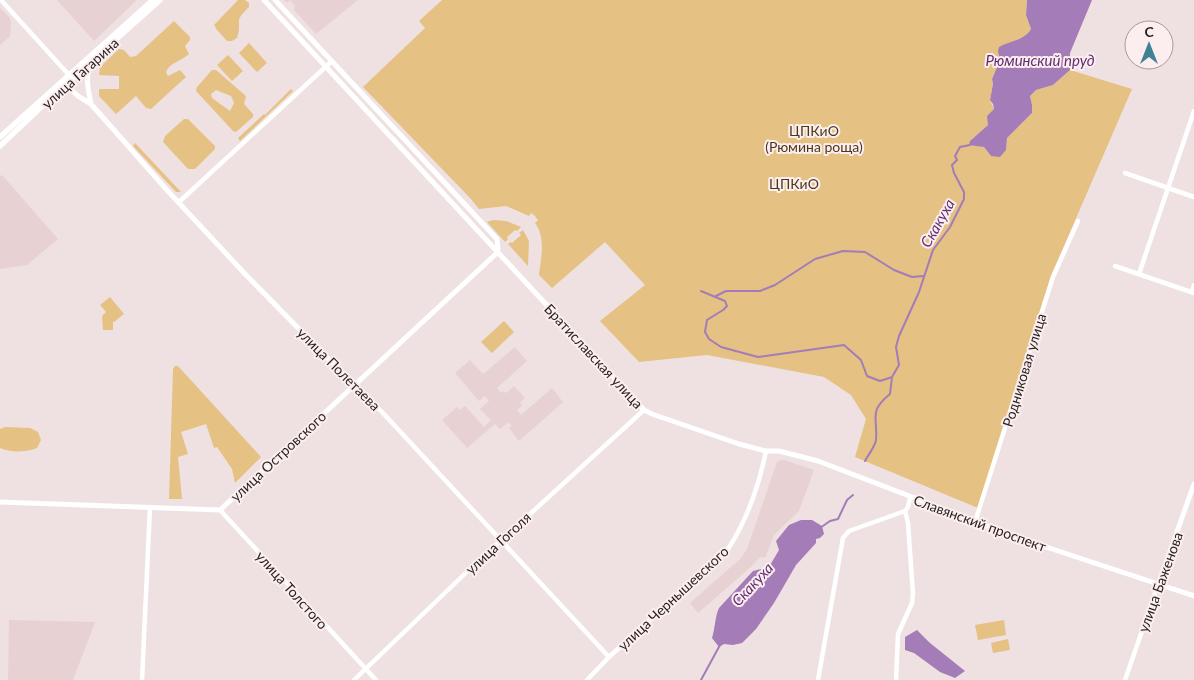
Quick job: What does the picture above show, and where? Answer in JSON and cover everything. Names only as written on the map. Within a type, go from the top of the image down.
[{"type":"main road","name":"улица Гагарина","points":[[0,137],[153,0]]},
{"type":"main road","name":"улица Гагарина","points":[[0,146],[160,0]]},
{"type":"main road","points":[[52,89],[66,85],[69,75]]},
{"type":"street","points":[[1,0],[69,75]]},
{"type":"street","name":"Братиславская улица","points":[[264,0],[644,410],[713,436],[766,451]]},
{"type":"street","name":"Братиславская улица","points":[[275,0],[497,239],[498,252]]},
{"type":"street","points":[[178,202],[332,60]]},
{"type":"street","points":[[91,104],[87,84],[88,70],[92,63]]},
{"type":"street","name":"улица Полетаева","points":[[66,85],[91,104],[246,275],[382,412],[609,657]]},
{"type":"street","points":[[1139,274],[1194,112]]},
{"type":"street","points":[[1125,174],[1194,197]]},
{"type":"street","name":"Родниковая улица","points":[[975,522],[1053,277],[1078,221]]},
{"type":"street","name":"улица Островского","points":[[0,502],[220,510],[498,252]]},
{"type":"street","points":[[1115,266],[1193,292],[1194,284]]},
{"type":"street","name":"улица Гоголя","points":[[354,680],[500,541],[614,440],[644,410]]},
{"type":"street","name":"Славянский проспект","points":[[766,451],[779,451],[812,459],[975,522],[1194,596]]},
{"type":"street","name":"улица Чернышевского","points":[[587,680],[609,657],[728,549],[740,531],[749,508],[766,451]]},
{"type":"street","name":"улица Баженова","points":[[1125,680],[1158,585],[1192,499],[1194,484]]},
{"type":"street","points":[[818,680],[843,538],[849,531],[904,511],[908,507],[910,498]]},
{"type":"street","points":[[142,680],[150,507]]},
{"type":"street","name":"улица Толстого","points":[[220,510],[376,680]]},
{"type":"street","points":[[896,680],[898,634],[912,603],[913,594],[908,523],[904,511]]},
{"type":"shaded area","points":[[57,0],[135,0],[136,1],[94,41]]},
{"type":"shaded area","points":[[290,0],[358,0],[316,34],[294,10],[295,6]]},
{"type":"shaded area","points":[[0,8],[10,18],[11,25],[10,36],[0,45]]},
{"type":"shaded area","points":[[2,175],[58,239],[27,265],[0,269],[0,176]]},
{"type":"shaded area","points":[[515,347],[527,361],[497,388],[501,393],[503,391],[506,393],[514,386],[525,398],[520,402],[522,405],[517,410],[521,415],[552,388],[563,402],[519,441],[509,428],[512,426],[509,422],[500,429],[495,424],[467,448],[442,420],[457,407],[460,410],[465,406],[484,427],[491,420],[480,409],[489,401],[485,396],[479,401],[455,373],[470,360],[483,374]]},
{"type":"shaded area","points":[[780,460],[814,470],[799,511],[774,535],[765,558],[760,557],[698,613],[690,603],[740,559],[747,549],[777,462]]},
{"type":"shaded area","points":[[9,620],[95,622],[73,680],[8,680]]},
{"type":"green space","points":[[238,0],[245,0],[249,3],[249,7],[239,19],[237,38],[227,41],[214,25]]},
{"type":"green space","name":"ЦПКиО","points":[[442,0],[1027,0],[1026,15],[1031,29],[1020,40],[1006,44],[992,79],[990,100],[994,109],[988,125],[970,141],[975,145],[984,147],[991,156],[1006,150],[1007,138],[1032,113],[1030,96],[1036,90],[1053,85],[1070,70],[1132,89],[1051,276],[978,508],[855,457],[866,419],[851,395],[824,377],[707,355],[639,362],[600,321],[645,285],[605,242],[552,288],[539,275],[542,241],[535,223],[538,220],[535,216],[531,213],[529,216],[506,206],[479,209],[363,87],[425,28],[419,21]]},
{"type":"green space","points":[[174,21],[190,37],[185,46],[189,54],[170,66],[166,72],[168,76],[180,70],[186,77],[151,109],[146,108],[136,96],[116,114],[99,96],[99,89],[119,89],[119,76],[99,75],[100,67],[119,49],[124,50],[130,57],[136,56]]},
{"type":"green space","points":[[249,43],[267,63],[257,72],[239,53]]},
{"type":"green space","points":[[228,55],[243,71],[232,81],[217,65]]},
{"type":"green space","points":[[212,70],[216,70],[246,96],[244,104],[253,114],[253,117],[236,132],[233,131],[196,91],[197,87]],"holes":[[[216,90],[231,96],[234,103],[230,111],[212,98],[211,94]]]},
{"type":"green space","points":[[291,89],[293,91],[240,141],[238,138]]},
{"type":"green space","points":[[184,119],[188,119],[215,146],[215,149],[195,169],[188,169],[163,142],[165,136]]},
{"type":"green space","points":[[135,143],[181,192],[176,192],[133,146]]},
{"type":"green space","points":[[493,220],[506,221],[521,227],[507,237],[508,239],[505,242],[487,222]]},
{"type":"green space","points":[[523,230],[529,241],[528,266],[508,244],[521,235],[519,233]]},
{"type":"green space","points":[[110,297],[124,314],[113,321],[113,330],[103,330],[102,316],[106,312],[100,305]]},
{"type":"green space","points":[[504,321],[514,332],[492,353],[481,342]]},
{"type":"green space","points":[[175,366],[178,366],[261,457],[235,483],[232,469],[217,447],[214,448],[206,424],[181,432],[188,454],[178,457],[182,499],[169,499],[173,369]]},
{"type":"green space","points":[[5,427],[30,428],[38,432],[41,440],[37,448],[24,451],[9,451],[0,448],[0,429]]},
{"type":"green space","points":[[1004,620],[1006,635],[978,640],[975,625]]},
{"type":"green space","points":[[1008,639],[1010,650],[993,653],[991,643]]},
{"type":"water","name":"Рюминский пруд","points":[[1027,0],[1092,0],[1070,53],[1070,70],[1053,85],[1036,90],[1030,96],[1032,113],[1007,138],[1006,150],[1000,157],[991,156],[984,147],[969,145],[970,141],[988,125],[987,116],[994,109],[990,100],[992,79],[1000,60],[999,47],[1024,36],[1031,29],[1026,15]]},
{"type":"water","points":[[801,520],[812,520],[822,526],[824,534],[816,539],[816,543],[796,565],[756,629],[742,643],[724,644],[719,647],[712,638],[719,608],[753,571],[769,567],[779,550],[776,541],[789,525]]},
{"type":"water","points":[[917,630],[965,671],[955,678],[940,672],[914,653],[905,650],[905,637]]},
{"type":"waterway","name":"Скакуха","points":[[865,461],[876,440],[876,410],[890,394],[892,377],[899,365],[896,347],[899,336],[919,292],[933,250],[950,227],[964,199],[964,192],[952,165],[957,160],[955,156],[960,147],[970,145]]},
{"type":"waterway","points":[[716,296],[726,291],[760,291],[775,285],[815,259],[843,251],[865,252],[894,270],[912,277],[923,276]]},
{"type":"waterway","points":[[701,291],[725,301],[727,306],[707,320],[705,332],[709,339],[721,347],[758,357],[844,345],[861,360],[867,376],[880,381],[892,377]]},
{"type":"waterway","name":"Скакуха","points":[[820,528],[830,521],[838,519],[847,500],[853,495]]},
{"type":"waterway","name":"Скакуха","points":[[701,680],[720,645]]},
{"type":"park label","name":"ЦПКиО (Рюмина роща)","points":[[814,138]]}]
